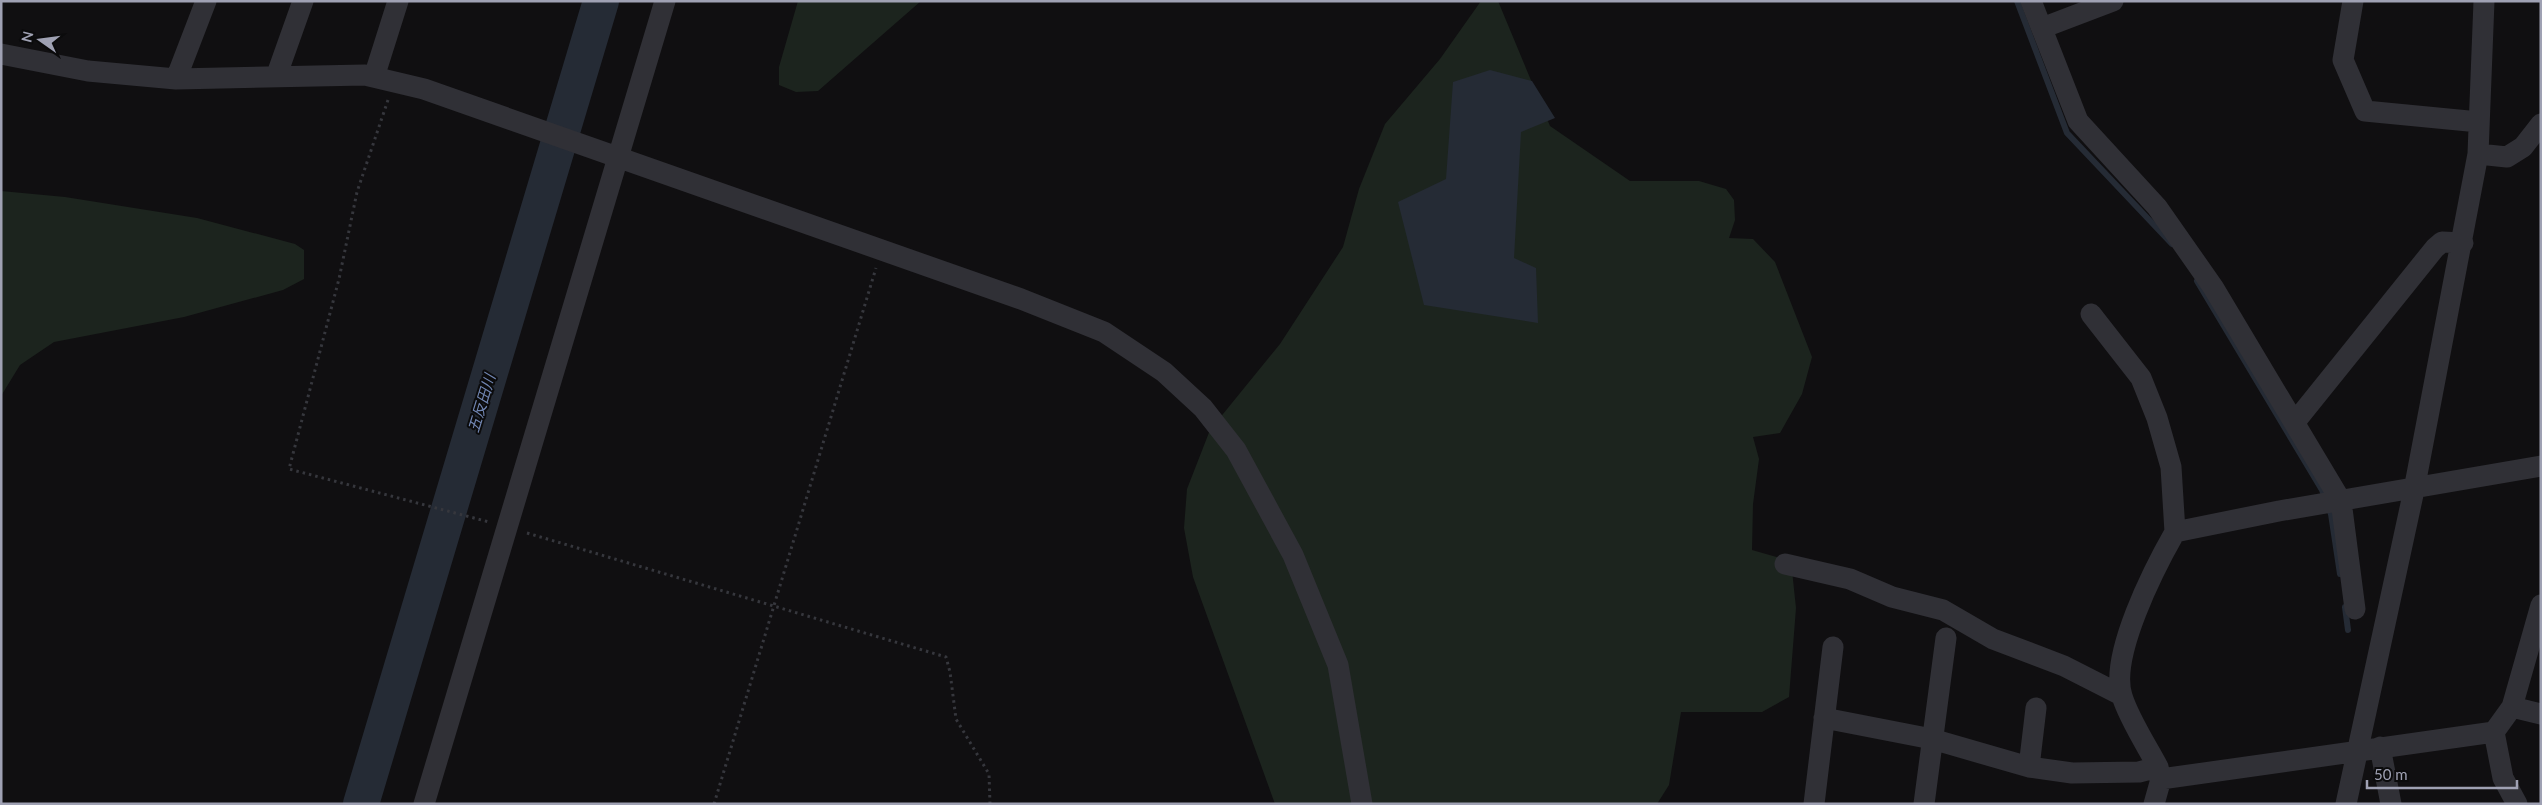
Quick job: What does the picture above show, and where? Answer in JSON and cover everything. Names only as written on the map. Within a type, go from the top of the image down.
[{"type":"street","points":[[176,79],[206,1]]},
{"type":"street","points":[[276,77],[303,1]]},
{"type":"street","points":[[384,79],[398,1]]},
{"type":"street","points":[[424,804],[620,156],[664,1]]},
{"type":"street","points":[[2031,1],[2078,121],[2157,207],[2213,287],[2295,422],[2331,503],[2355,609]]},
{"type":"street","points":[[2042,28],[2113,1]]},
{"type":"street","points":[[2353,1],[2343,60],[2365,111],[2479,122]]},
{"type":"street","points":[[2346,804],[2414,490],[2478,154],[2484,1]]},
{"type":"street","points":[[1,54],[88,71],[176,79],[365,75],[424,89],[882,249],[1021,299],[1104,332],[1164,372],[1203,408],[1236,450],[1293,555],[1338,665],[1362,804]]},
{"type":"street","points":[[2478,154],[2507,157],[2523,147],[2541,124]]},
{"type":"street","points":[[2295,422],[2435,248],[2442,242],[2462,243]]},
{"type":"street","points":[[2091,314],[2142,378],[2157,418],[2171,467],[2175,532],[2144,593],[2121,660],[2121,695],[2160,773],[2154,804]]},
{"type":"street","points":[[2175,532],[2541,466]]},
{"type":"street","points":[[1785,564],[1850,579],[1892,597],[1943,610],[1994,640],[2064,666],[2121,695]]},
{"type":"street","points":[[1824,718],[1932,739],[2029,767],[2072,773],[2160,773],[2494,732],[2512,707],[2541,605]]},
{"type":"street","points":[[1924,804],[1946,638]]},
{"type":"street","points":[[1814,804],[1833,647]]},
{"type":"street","points":[[2512,707],[2541,714]]},
{"type":"street","points":[[2029,767],[2036,708]]},
{"type":"street","points":[[2494,732],[2503,778],[2518,804]]},
{"type":"street","points":[[2380,747],[2391,804]]},
{"type":"path","points":[[384,79],[357,192],[340,279],[289,469],[507,527],[946,658],[950,672],[956,719],[989,774],[990,804]]},
{"type":"path","points":[[714,804],[882,249]]},
{"type":"shaded area","points":[[798,1],[921,1],[818,91],[796,92],[779,85],[779,67]]},
{"type":"shaded area","points":[[1481,1],[1498,1],[1550,126],[1630,181],[1699,181],[1726,189],[1734,200],[1735,220],[1729,238],[1753,239],[1775,262],[1812,357],[1802,394],[1780,433],[1753,437],[1759,459],[1753,504],[1752,550],[1791,561],[1796,608],[1789,697],[1762,712],[1681,712],[1669,785],[1657,804],[1275,804],[1193,577],[1184,528],[1187,489],[1210,430],[1280,344],[1343,247],[1359,189],[1385,124],[1440,59]]},
{"type":"shaded area","points":[[1490,70],[1532,81],[1555,118],[1521,132],[1514,258],[1536,268],[1538,323],[1424,305],[1398,202],[1446,179],[1453,82]]},
{"type":"shaded area","points":[[1,191],[65,197],[197,218],[295,244],[304,250],[304,279],[283,290],[184,317],[54,342],[20,365],[1,396]]},
{"type":"waterway","name":"五反田川","points":[[361,804],[601,1]]},
{"type":"waterway","points":[[2017,1],[2067,133],[2172,244]]},
{"type":"waterway","points":[[2197,281],[2322,490],[2331,514],[2340,574]]},
{"type":"waterway","points":[[2345,607],[2348,630]]}]
